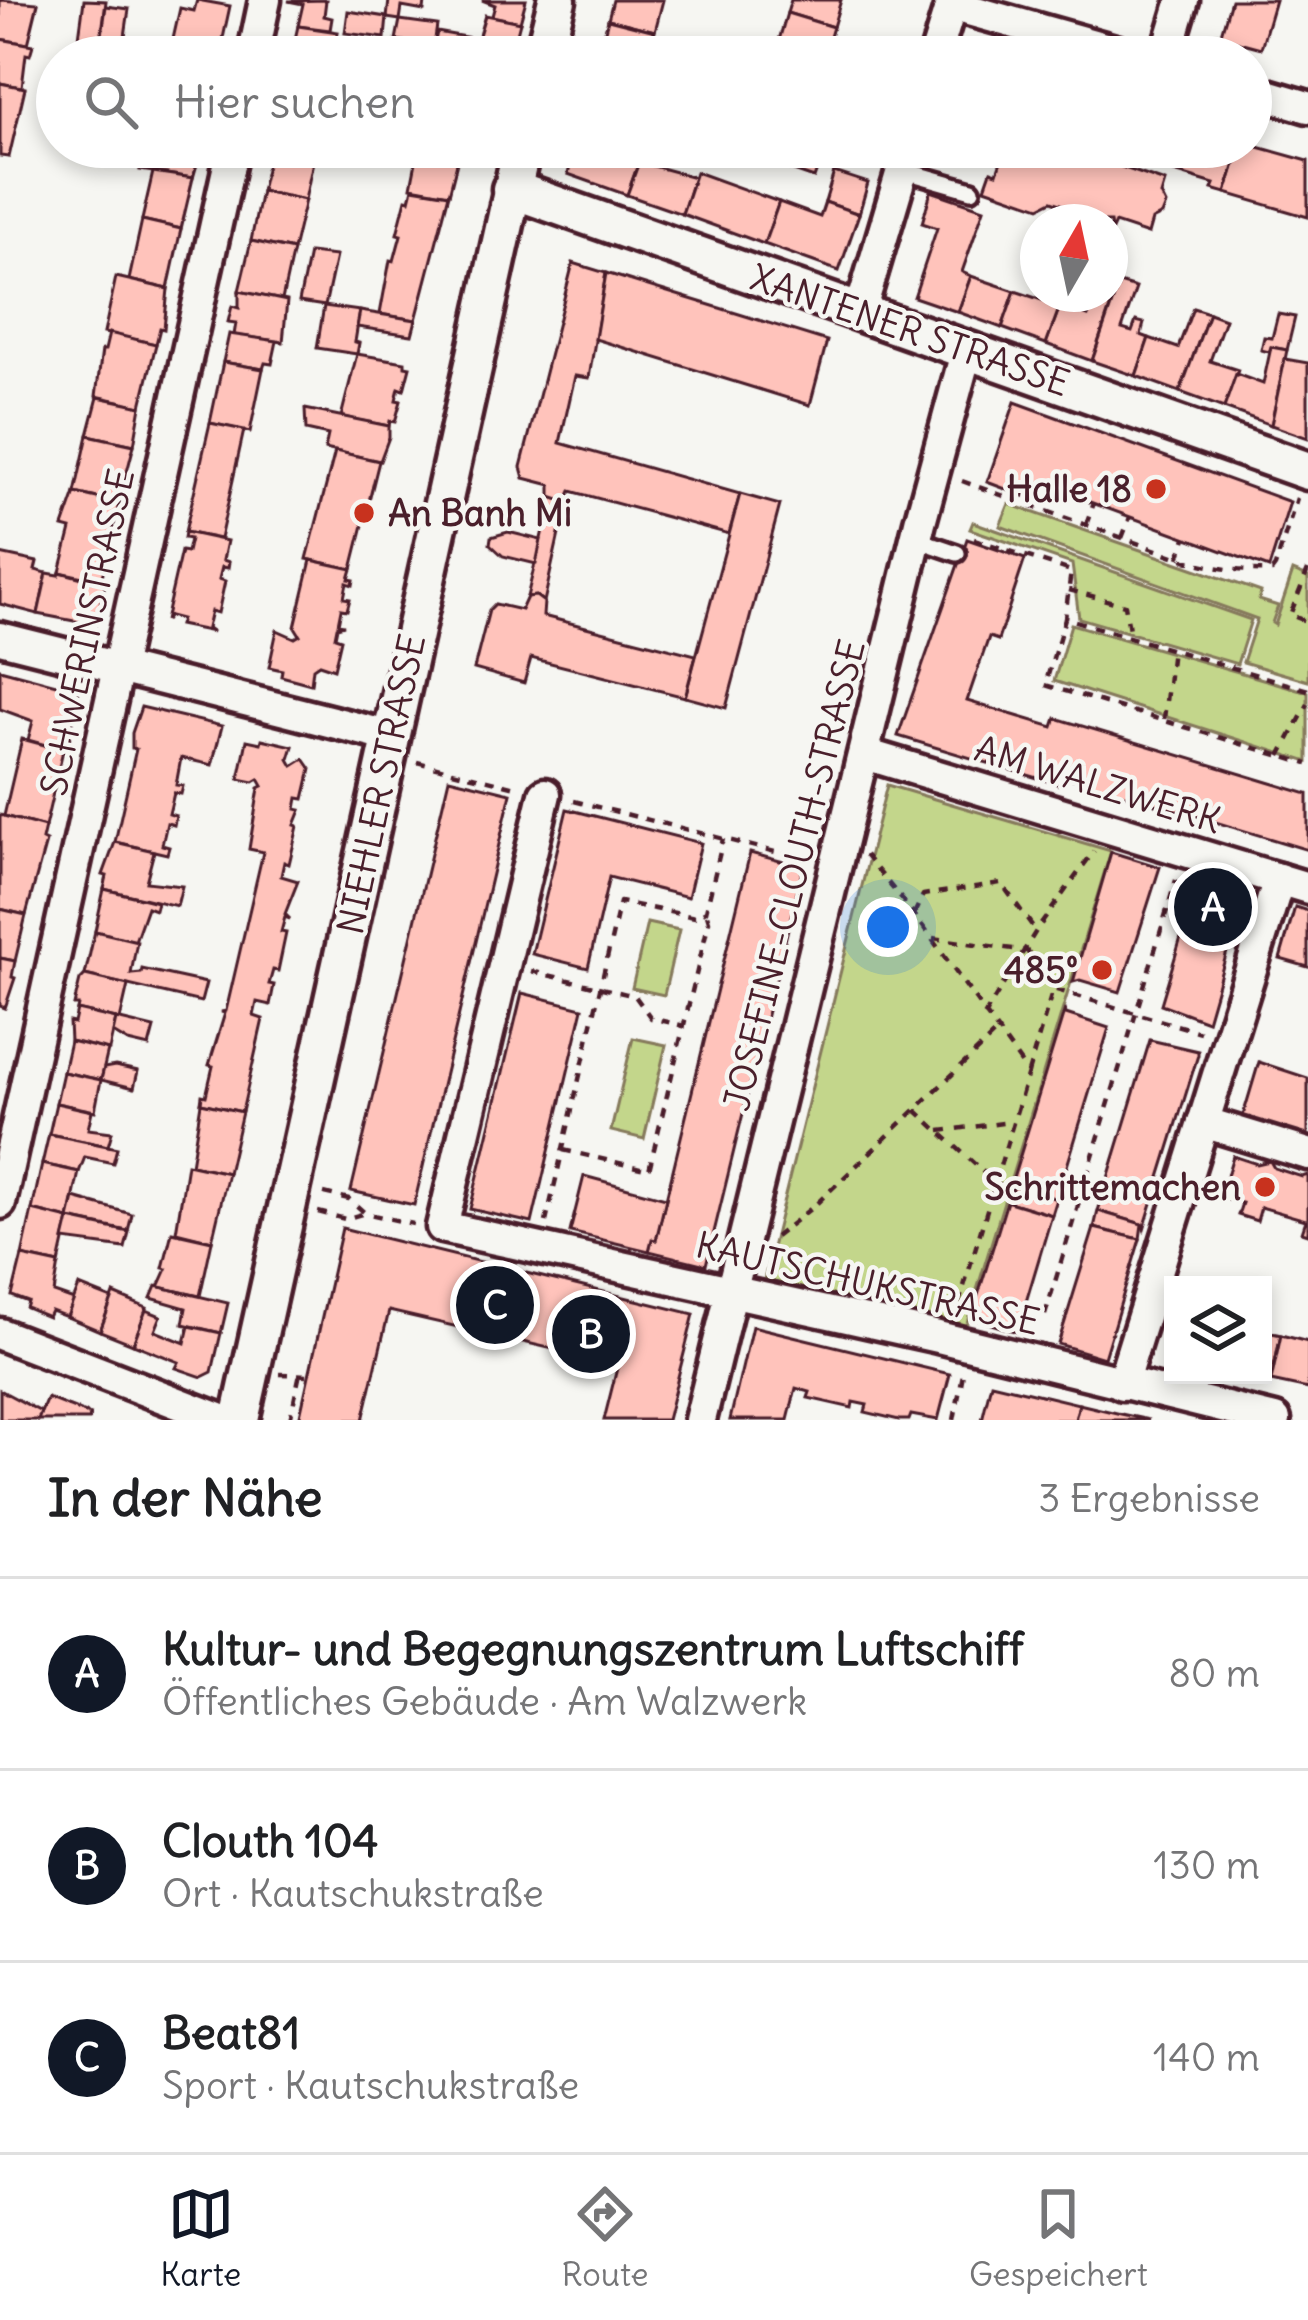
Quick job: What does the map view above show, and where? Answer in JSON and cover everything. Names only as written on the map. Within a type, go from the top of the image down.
[{"type":"street","points":[[257,36],[265,0]]},
{"type":"street","points":[[548,36],[557,0]]},
{"type":"street","points":[[1172,36],[1183,0]]},
{"type":"street","points":[[937,36],[941,2],[1062,36]]},
{"type":"street","points":[[1272,96],[1308,107]]},
{"type":"street","name":"SCHWERINSTRASSE","points":[[0,1204],[228,168]]},
{"type":"street","name":"NIEHLER STRASSE","points":[[240,1420],[516,168]]},
{"type":"street","points":[[860,312],[903,168]]},
{"type":"street","name":"XANTENER STRASSE","points":[[511,189],[1307,471]]},
{"type":"street","name":"JOSEFINE-CLOUTH-STRASSE","points":[[700,1420],[918,530],[967,349]]},
{"type":"street","points":[[0,638],[390,746]]},
{"type":"street","name":"AM WALZWERK","points":[[865,754],[1294,884]]},
{"type":"street","points":[[442,1227],[545,794]]},
{"type":"street","points":[[1122,1384],[1203,1122],[1294,884]]},
{"type":"street","points":[[1203,1122],[1308,1154]]},
{"type":"street","name":"KAUTSCHUKSTRASSE","points":[[442,1227],[959,1342],[1274,1420]]},
{"type":"street","points":[[0,1334],[222,1420]]},
{"type":"lane","points":[[927,168],[972,190]]},
{"type":"lane","points":[[918,530],[957,553]]},
{"type":"path","points":[[934,472],[1208,568],[1272,571],[1307,471]]},
{"type":"path","points":[[1087,522],[1094,503]]},
{"type":"path","points":[[1123,536],[1130,517]]},
{"type":"path","points":[[918,530],[1071,571],[1065,618],[1045,685],[1308,764]]},
{"type":"path","points":[[1180,555],[1186,538]]},
{"type":"path","points":[[1308,570],[1290,616],[1308,622]]},
{"type":"path","points":[[1069,590],[1126,605],[1130,637]]},
{"type":"path","points":[[1300,590],[1308,593]]},
{"type":"path","points":[[1065,618],[1308,690]]},
{"type":"path","points":[[1164,719],[1172,650]]},
{"type":"path","points":[[1280,755],[1308,704]]},
{"type":"path","points":[[390,746],[545,794],[837,868]]},
{"type":"path","points":[[984,1016],[1036,931],[1111,829]]},
{"type":"path","points":[[845,833],[914,914],[1028,1073]]},
{"type":"path","points":[[562,1150],[649,1170],[710,921],[706,911],[723,839]]},
{"type":"path","points":[[1045,1315],[1185,851]]},
{"type":"path","points":[[914,914],[923,896],[995,882],[1006,887],[1036,931]]},
{"type":"path","points":[[539,1248],[620,902],[695,917],[706,911]]},
{"type":"path","points":[[932,938],[1027,951],[1053,988],[1202,1033]]},
{"type":"path","points":[[504,965],[635,996],[650,1018],[684,1026]]},
{"type":"path","points":[[954,1420],[959,1342],[994,1181],[1053,988]]},
{"type":"path","points":[[746,1232],[778,1237],[997,1032]]},
{"type":"path","points":[[916,1110],[994,1181],[1011,1190]]},
{"type":"path","points":[[940,1131],[1011,1122]]},
{"type":"path","points":[[364,1213],[350,1199],[317,1191],[313,1210],[345,1219],[364,1213],[442,1227]]},
{"type":"path","points":[[290,1420],[300,1372]]},
{"type":"green space","points":[[1009,504],[1261,592],[1259,600],[1278,606],[1275,625],[1293,571],[1308,577],[1308,681],[1243,662],[1257,619],[1000,526]]},
{"type":"green space","points":[[973,522],[1251,620],[1237,664],[1079,618],[1072,564],[970,529]]},
{"type":"green space","points":[[1071,624],[1308,692],[1308,762],[1054,681]]},
{"type":"green space","points":[[887,785],[1111,851],[966,1326],[764,1280]]},
{"type":"green space","points":[[647,923],[679,930],[664,995],[632,988]]},
{"type":"green space","points":[[633,1038],[666,1045],[644,1139],[611,1131]]},
{"type":"building","points":[[0,0],[38,3],[28,44],[0,39]]},
{"type":"building","points":[[84,0],[106,1],[102,36],[79,36]]},
{"type":"building","points":[[197,0],[230,6],[224,36],[174,36],[180,8],[194,11]]},
{"type":"building","points":[[326,0],[324,16],[332,18],[330,30],[298,26],[303,4],[288,1]]},
{"type":"building","points":[[389,0],[425,2],[424,11],[402,7],[400,20],[387,18]]},
{"type":"building","points":[[482,0],[526,0],[520,22],[492,16],[495,5]]},
{"type":"building","points":[[613,0],[663,0],[655,31],[608,19]]},
{"type":"building","points":[[791,0],[841,0],[833,27],[787,13]]},
{"type":"building","points":[[1231,0],[1275,0],[1264,36],[1220,36]]},
{"type":"building","points":[[106,6],[129,9],[125,36],[102,36]]},
{"type":"building","points":[[348,11],[387,17],[385,36],[345,33]]},
{"type":"building","points":[[787,13],[833,27],[830,36],[780,36]]},
{"type":"building","points":[[485,15],[520,22],[516,36],[479,36]]},
{"type":"building","points":[[608,19],[655,31],[654,36],[604,36]]},
{"type":"building","points":[[400,20],[437,25],[435,36],[397,36]]},
{"type":"building","points":[[298,26],[338,32],[337,36],[296,36]]},
{"type":"building","points":[[0,39],[33,45],[30,55],[26,54],[22,87],[0,83]]},
{"type":"building","points":[[0,83],[25,88],[9,157],[0,156]]},
{"type":"building","points":[[1272,151],[1308,161],[1308,217],[1226,193],[1234,168],[1272,168]]},
{"type":"building","points":[[140,168],[196,168],[193,178]]},
{"type":"building","points":[[266,168],[312,168],[305,200],[261,191]]},
{"type":"building","points":[[415,168],[456,168],[449,194],[411,187]]},
{"type":"building","points":[[570,168],[637,168],[627,195],[568,174]]},
{"type":"building","points":[[637,168],[661,168],[694,177],[682,214],[627,195]]},
{"type":"building","points":[[792,168],[818,168],[814,178]]},
{"type":"building","points":[[1125,168],[1165,182],[1161,195],[1166,205],[1162,215],[1152,220],[1148,234],[1128,227],[1128,204],[1031,204],[985,188],[991,171]]},
{"type":"building","points":[[1234,168],[1226,193],[1212,189],[1214,184],[1164,169]]},
{"type":"building","points":[[153,172],[193,178],[181,229],[142,220]]},
{"type":"building","points":[[696,172],[779,202],[764,244],[682,214]]},
{"type":"building","points":[[834,172],[868,183],[859,214],[825,202]]},
{"type":"building","points":[[413,188],[449,194],[416,320],[380,314],[390,260],[394,261],[406,199],[410,200]]},
{"type":"building","points":[[261,191],[305,200],[293,250],[251,241]]},
{"type":"building","points":[[931,191],[984,209],[962,272],[971,276],[958,312],[914,297],[937,228],[922,223]]},
{"type":"building","points":[[779,202],[820,217],[825,202],[859,214],[839,271],[764,244]]},
{"type":"building","points":[[142,220],[181,229],[168,289],[129,280]]},
{"type":"building","points":[[251,241],[293,250],[282,300],[239,291]]},
{"type":"building","points":[[309,253],[336,256],[325,306],[299,302]]},
{"type":"building","points":[[573,263],[606,273],[589,378],[575,376],[560,443],[740,494],[729,534],[571,491],[566,502],[556,502],[551,485],[524,478],[521,467]]},
{"type":"building","points":[[606,273],[827,341],[810,405],[595,339]]},
{"type":"building","points":[[971,276],[1015,291],[1002,328],[958,312]]},
{"type":"building","points":[[116,277],[168,289],[164,329],[160,328],[156,344],[104,333]]},
{"type":"building","points":[[1128,286],[1136,288],[1128,311]]},
{"type":"building","points":[[239,291],[287,301],[283,342],[234,335],[236,323],[228,322],[232,306],[239,308]]},
{"type":"building","points":[[1015,291],[1020,293],[1020,312],[1058,312],[1046,344],[1002,328]]},
{"type":"building","points":[[324,306],[360,311],[357,354],[317,348]]},
{"type":"building","points":[[1193,308],[1209,313],[1180,392],[1136,376],[1149,338],[1178,348]]},
{"type":"building","points":[[360,311],[416,320],[412,335],[357,327]]},
{"type":"building","points":[[1058,312],[1088,316],[1089,312],[1109,312],[1092,361],[1046,344]]},
{"type":"building","points":[[1109,312],[1128,312],[1122,329],[1132,332],[1136,321],[1144,323],[1141,335],[1149,338],[1136,376],[1092,361]]},
{"type":"building","points":[[1209,313],[1225,319],[1210,361],[1238,370],[1224,408],[1180,392]]},
{"type":"building","points":[[1278,314],[1295,317],[1287,350],[1261,350],[1264,337],[1272,338]]},
{"type":"building","points":[[109,333],[156,344],[141,406],[96,396]]},
{"type":"building","points":[[229,334],[277,341],[272,364],[265,363],[263,369],[223,362]]},
{"type":"building","points":[[1271,347],[1287,350],[1271,425],[1224,408],[1236,374],[1263,384]]},
{"type":"building","points":[[357,354],[405,362],[410,367],[404,390],[399,388],[395,422],[390,421],[389,426],[341,417]]},
{"type":"building","points":[[1285,359],[1308,363],[1308,438],[1271,425]]},
{"type":"building","points":[[223,362],[263,369],[250,432],[210,423]]},
{"type":"building","points":[[98,397],[141,406],[134,445],[88,435]]},
{"type":"building","name":"Halle 18","points":[[1015,402],[1290,502],[1269,568],[1030,480],[1024,496],[987,482]]},
{"type":"building","points":[[305,409],[389,426],[380,461],[325,449],[328,435],[306,430]]},
{"type":"building","points":[[210,423],[244,430],[220,539],[185,532]]},
{"type":"building","points":[[88,435],[134,445],[119,503],[75,493]]},
{"type":"building","points":[[335,451],[379,461],[352,569],[307,559]]},
{"type":"building","points":[[75,493],[119,503],[101,581],[60,572],[71,529],[63,527]]},
{"type":"building","points":[[740,494],[780,505],[726,708],[685,697]]},
{"type":"building","points":[[551,497],[566,502],[544,602],[527,597]]},
{"type":"building","points":[[185,532],[227,541],[223,560],[229,562],[219,579],[225,581],[218,613],[211,611],[207,628],[213,632],[179,625],[181,619],[169,616],[165,621],[181,551],[187,552],[190,539],[184,538]]},
{"type":"building","points":[[508,532],[541,540],[536,564],[503,556],[490,544],[491,537]]},
{"type":"building","points":[[967,539],[1025,559],[998,640],[989,637],[967,701],[1053,727],[1056,718],[1308,794],[1308,850],[1063,776],[1061,785],[898,736]]},
{"type":"building","points":[[0,554],[37,562],[35,570],[47,573],[38,614],[0,604]]},
{"type":"building","points":[[311,560],[352,569],[349,579],[354,580],[353,585],[347,583],[347,610],[341,609],[338,624],[344,625],[337,627],[335,637],[341,639],[334,669],[319,664],[313,668],[311,684],[281,676],[282,670],[269,667],[277,630],[295,638],[300,635],[295,627]]},
{"type":"building","points":[[47,573],[105,584],[95,625],[38,614]]},
{"type":"building","points":[[527,597],[544,602],[543,616],[696,655],[685,697],[531,658],[524,683],[474,669],[489,610],[495,604],[521,610]]},
{"type":"building","points":[[0,669],[79,690],[67,751],[28,740],[33,721],[0,709]]},
{"type":"building","points":[[141,707],[222,726],[212,765],[181,758],[176,785],[183,786],[181,794],[174,793],[169,814],[176,816],[174,825],[167,823],[162,845],[169,847],[167,854],[115,842],[136,749],[132,748],[132,733]]},
{"type":"building","points":[[22,739],[63,750],[45,827],[4,816]]},
{"type":"building","points":[[262,739],[293,746],[289,759],[293,766],[304,759],[311,769],[304,799],[298,798],[298,826],[289,864],[284,862],[281,876],[298,881],[285,914],[290,919],[285,917],[281,932],[286,933],[278,971],[273,970],[269,984],[274,985],[270,1005],[257,1002],[254,1016],[263,1019],[242,1112],[201,1103],[263,852],[249,849],[263,786],[259,779],[239,779],[247,740],[261,743]]},
{"type":"building","points":[[449,778],[511,793],[414,1205],[351,1191]]},
{"type":"building","points":[[567,809],[701,843],[688,897],[609,877],[588,968],[532,954]]},
{"type":"building","points":[[0,815],[45,827],[42,840],[46,842],[26,915],[0,909]]},
{"type":"building","points":[[115,842],[154,851],[146,882],[182,886],[177,906],[104,889],[107,876],[103,875]]},
{"type":"building","points":[[1111,852],[1160,867],[1120,992],[1073,982]]},
{"type":"building","points":[[750,853],[803,867],[706,1265],[649,1251],[652,1239],[656,1240]]},
{"type":"building","points":[[1195,878],[1244,893],[1207,1021],[1161,1004],[1198,881]]},
{"type":"building","points":[[104,889],[157,902],[155,910],[147,907],[135,941],[95,931]]},
{"type":"building","points":[[1295,907],[1308,911],[1308,967],[1280,959]]},
{"type":"building","points":[[0,909],[26,915],[15,961],[0,958]]},
{"type":"building","points":[[95,931],[137,941],[131,974],[142,969],[206,983],[201,1002],[85,975]]},
{"type":"building","points":[[0,958],[15,961],[5,1008],[0,1006]]},
{"type":"building","points":[[85,975],[128,985],[120,1020],[77,1010],[74,1005]]},
{"type":"building","points":[[522,993],[583,1008],[532,1223],[470,1209]]},
{"type":"building","points":[[1065,1009],[1066,1014],[1109,1028],[1057,1199],[1014,1186],[1012,1190],[1011,1185]]},
{"type":"building","points":[[77,1010],[116,1019],[109,1050],[70,1041],[69,1022],[74,1023]]},
{"type":"building","points":[[116,1019],[154,1028],[149,1047],[113,1033]]},
{"type":"building","points":[[1150,1040],[1198,1051],[1198,1055],[1144,1229],[1142,1224],[1098,1211]]},
{"type":"building","points":[[70,1041],[108,1050],[101,1080],[63,1072]]},
{"type":"building","points":[[1259,1062],[1308,1078],[1308,1139],[1242,1119]]},
{"type":"building","points":[[104,1068],[138,1071],[134,1088],[101,1080]]},
{"type":"building","points":[[63,1072],[101,1080],[95,1111],[56,1103]]},
{"type":"building","points":[[56,1103],[92,1111],[88,1129],[112,1132],[108,1146],[49,1134]]},
{"type":"building","points":[[201,1103],[242,1112],[228,1173],[191,1165]]},
{"type":"building","points":[[49,1134],[117,1148],[113,1163],[85,1157],[79,1172],[42,1164]]},
{"type":"building","name":"Schrittemachen","points":[[1233,1156],[1257,1164],[1270,1161],[1274,1168],[1308,1175],[1308,1234],[1302,1232],[1306,1220],[1261,1207],[1257,1221],[1238,1215],[1242,1203],[1220,1198]]},
{"type":"building","points":[[42,1164],[79,1172],[69,1219],[32,1210]]},
{"type":"building","points":[[187,1164],[228,1173],[212,1241],[176,1232]]},
{"type":"building","points":[[584,1176],[666,1198],[649,1251],[570,1232]]},
{"type":"building","points":[[1014,1186],[1057,1199],[1052,1215],[1009,1202]]},
{"type":"building","points":[[74,1198],[132,1214],[128,1231],[69,1219]]},
{"type":"building","points":[[1008,1198],[1052,1215],[1017,1332],[971,1318]]},
{"type":"building","points":[[32,1210],[69,1219],[59,1264],[22,1256]]},
{"type":"building","points":[[1098,1211],[1142,1224],[1140,1239],[1094,1228]]},
{"type":"building","points":[[69,1219],[129,1232],[125,1248],[64,1240]]},
{"type":"building","points":[[342,1228],[694,1314],[667,1420],[604,1420],[618,1364],[389,1311],[363,1420],[299,1420]]},
{"type":"building","points":[[1094,1228],[1140,1239],[1104,1358],[1058,1344]]},
{"type":"building","points":[[172,1232],[212,1241],[200,1296],[159,1287],[167,1269],[163,1268]]},
{"type":"building","points":[[22,1256],[59,1264],[54,1293],[74,1300],[67,1317],[51,1311],[48,1317],[12,1296]]},
{"type":"building","points":[[79,1286],[112,1299],[100,1331],[67,1317]]},
{"type":"building","points":[[156,1286],[228,1303],[221,1333],[183,1324],[186,1308],[151,1298]]},
{"type":"building","points":[[114,1294],[147,1308],[133,1344],[100,1331]]},
{"type":"building","points":[[146,1310],[161,1316],[155,1331],[185,1343],[189,1326],[221,1333],[212,1372],[202,1377],[176,1368],[179,1362],[133,1344]]},
{"type":"building","points":[[752,1326],[950,1374],[938,1420],[911,1415],[909,1420],[899,1420],[865,1412],[867,1405],[853,1402],[852,1408],[808,1398],[810,1392],[796,1388],[788,1420],[730,1420]]},
{"type":"building","points":[[1272,1333],[1281,1335],[1272,1376]]},
{"type":"building","points":[[1281,1335],[1308,1342],[1308,1389],[1272,1381]]},
{"type":"building","points":[[991,1383],[1079,1404],[1075,1420],[982,1420]]},
{"type":"building","points":[[0,1390],[41,1412],[38,1420],[0,1420]]},
{"type":"building","points":[[47,1398],[90,1415],[89,1420],[38,1420]]},
{"type":"building","points":[[1079,1404],[1121,1414],[1149,1420],[1075,1420]]},
{"type":"place","name":"Halle 18","points":[[1156,489]]},
{"type":"place","name":"An Banh Mi","points":[[364,513]]},
{"type":"place","name":"Kultur- und Begegnungszentrum Luftschiff","points":[[1213,907]]},
{"type":"place","name":"485°","points":[[1102,970]]},
{"type":"place","name":"Schrittemachen","points":[[1265,1187]]},
{"type":"place","name":"Beat81","points":[[495,1305]]},
{"type":"place","name":"Clouth 104","points":[[591,1334]]}]
